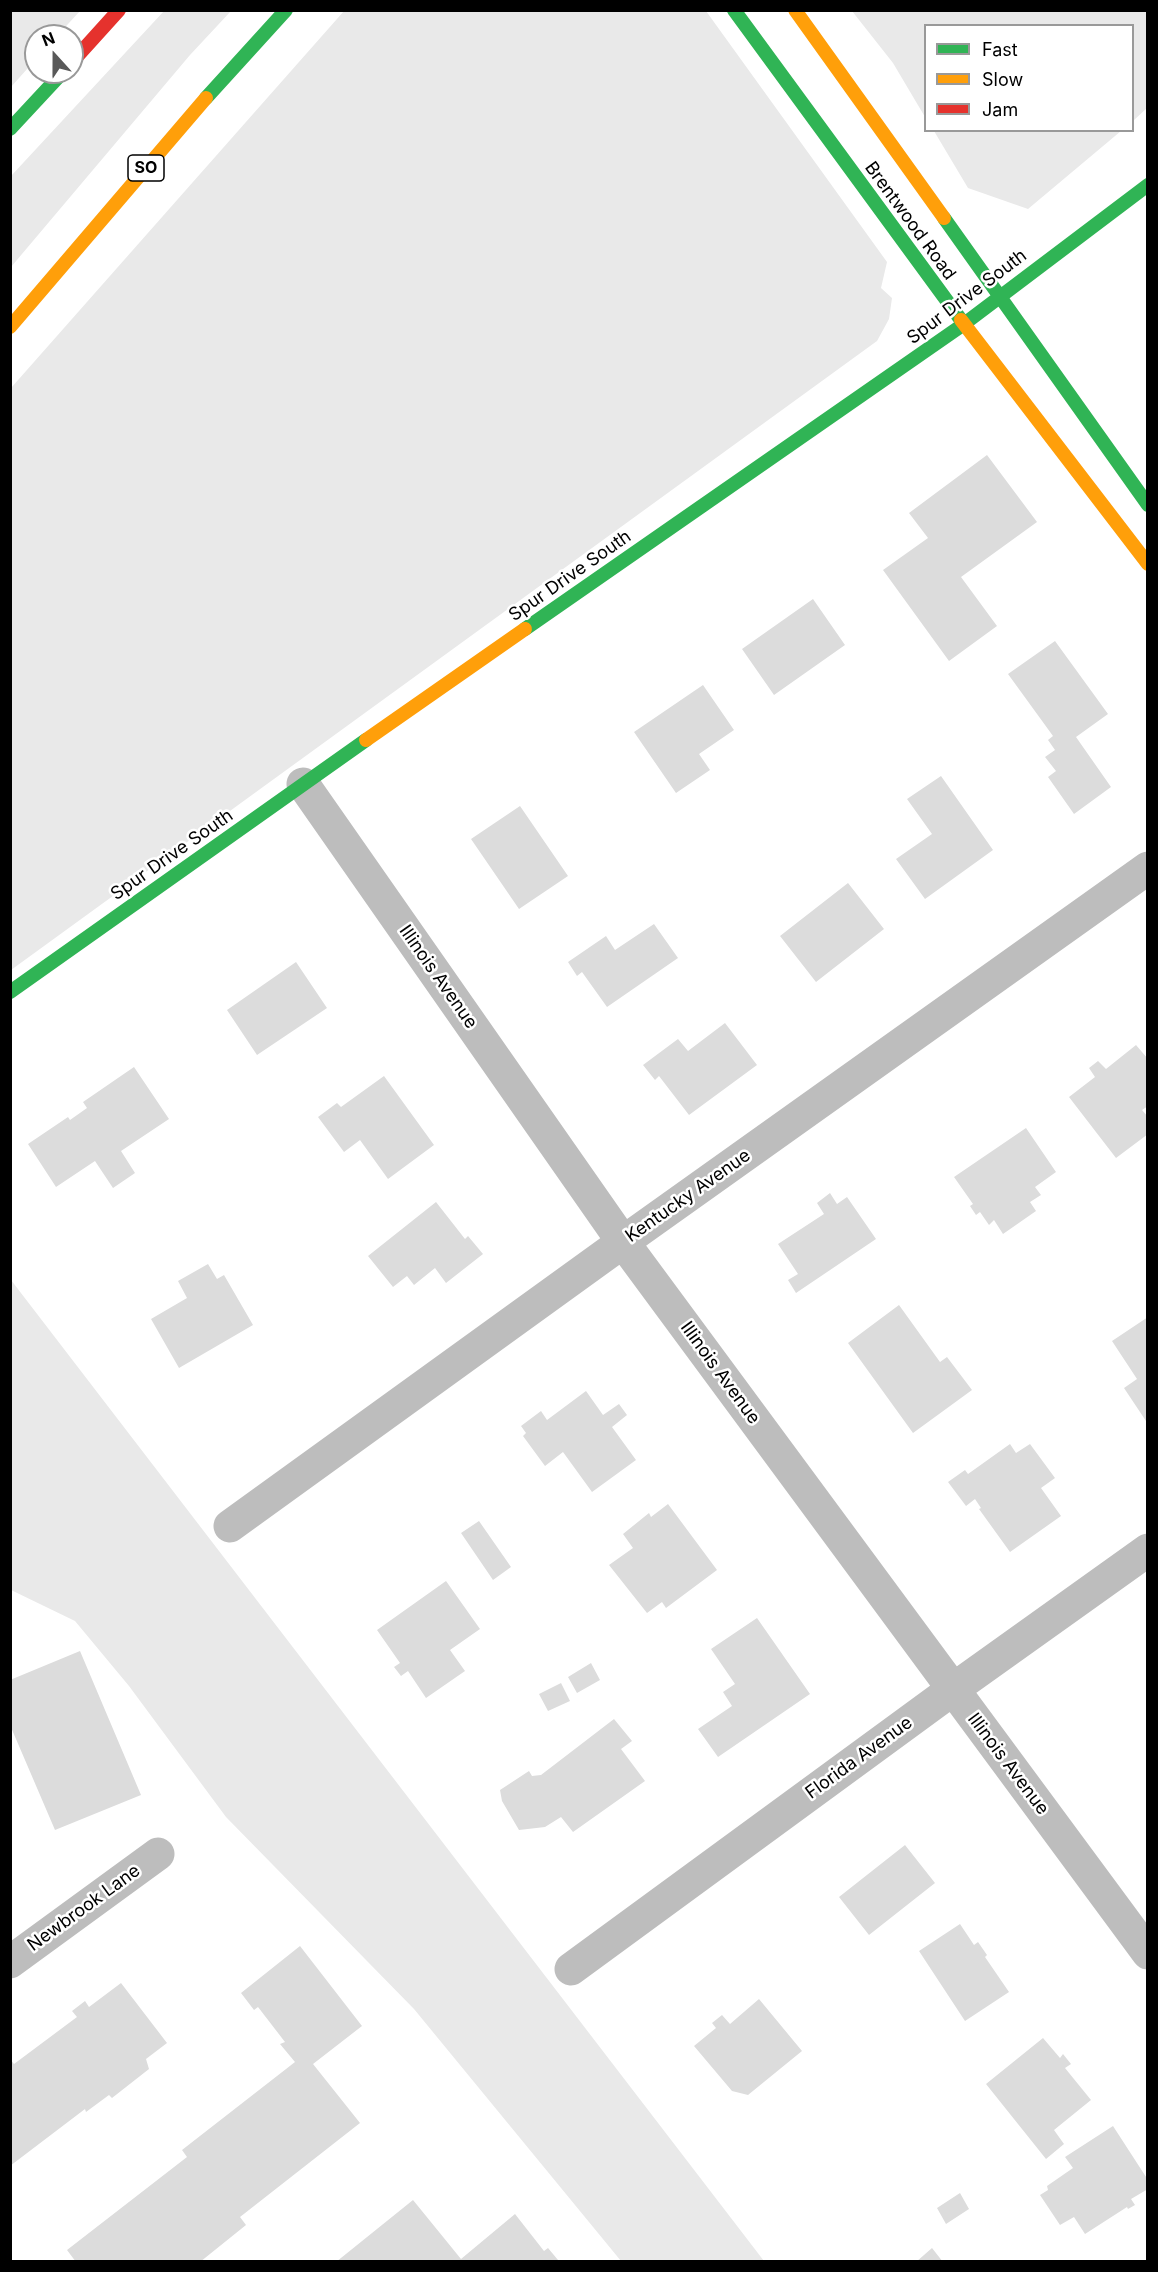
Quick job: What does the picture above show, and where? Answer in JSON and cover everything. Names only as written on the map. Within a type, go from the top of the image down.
[{"type":"main road","points":[[84,49],[119,10]]},
{"type":"main road","name":"SO","points":[[10,327],[198,107],[286,10]]},
{"type":"main road","name":"Brentwood Road","points":[[734,10],[963,324],[1148,564]]},
{"type":"main road","name":"Brentwood Road","points":[[795,10],[1148,505]]},
{"type":"main road","points":[[10,129],[52,84]]},
{"type":"main road","name":"Spur Drive South","points":[[10,992],[303,784],[963,324],[1148,185]]},
{"type":"street","name":"Illinois Avenue","points":[[303,784],[623,1242],[1148,1953]]},
{"type":"street","name":"Kentucky Avenue","points":[[230,1526],[623,1242],[1148,868]]},
{"type":"street","name":"Florida Avenue","points":[[571,1969],[952,1690],[1148,1550]]},
{"type":"street","name":"Newbrook Lane","points":[[10,1962],[158,1854]]},
{"type":"shaded area","points":[[11,10],[80,11],[68,24],[24,24],[24,72],[11,87]]},
{"type":"shaded area","points":[[164,11],[231,11],[190,55],[11,267],[11,176]]},
{"type":"shaded area","points":[[344,11],[706,11],[887,262],[881,288],[892,298],[889,319],[877,341],[11,970],[11,388]]},
{"type":"shaded area","points":[[852,11],[1147,11],[1147,108],[1134,120],[1134,24],[924,24],[924,115],[893,63]]},
{"type":"shaded area","points":[[935,132],[1120,132],[1028,209],[968,188]]},
{"type":"shaded area","points":[[10,1280],[764,2261],[621,2261],[414,2009],[226,1817],[129,1686],[75,1621],[11,1590]]},
{"type":"building","points":[[987,455],[1037,522],[961,577],[997,626],[949,661],[883,570],[928,538],[909,513]]},
{"type":"building","points":[[813,599],[845,645],[774,695],[742,649]]},
{"type":"building","points":[[1055,641],[1108,714],[1076,737],[1111,787],[1074,814],[1048,777],[1056,771],[1045,757],[1055,750],[1048,740],[1053,736],[1008,674]]},
{"type":"building","points":[[703,685],[734,730],[699,754],[710,770],[676,793],[634,732]]},
{"type":"building","points":[[941,776],[993,850],[925,899],[896,859],[932,834],[907,799]]},
{"type":"building","points":[[520,806],[568,876],[519,909],[471,839]]},
{"type":"building","points":[[848,883],[884,929],[816,982],[780,936]]},
{"type":"building","points":[[654,924],[678,958],[607,1007],[582,972],[577,976],[568,962],[606,936],[615,950]]},
{"type":"building","points":[[296,962],[327,1008],[257,1055],[227,1010]]},
{"type":"building","points":[[725,1023],[757,1065],[689,1115],[659,1076],[655,1080],[643,1065],[678,1039],[688,1051]]},
{"type":"building","points":[[1136,1045],[1148,1059],[1148,1106],[1142,1110],[1148,1117],[1148,1134],[1116,1158],[1069,1097],[1095,1077],[1089,1068],[1098,1061],[1106,1069]]},
{"type":"building","points":[[134,1067],[169,1119],[121,1151],[135,1173],[113,1188],[95,1161],[56,1187],[28,1144],[68,1117],[70,1120],[87,1108],[83,1102]]},
{"type":"building","points":[[384,1076],[434,1145],[388,1179],[360,1140],[344,1152],[318,1117],[337,1103],[341,1107]]},
{"type":"building","points":[[1026,1128],[1056,1172],[1035,1187],[1041,1195],[1030,1202],[1036,1211],[1003,1234],[994,1220],[989,1225],[980,1212],[976,1215],[970,1206],[973,1204],[954,1177]]},
{"type":"building","points":[[830,1193],[837,1204],[847,1197],[876,1239],[796,1293],[788,1280],[798,1274],[778,1244],[824,1214],[817,1203]]},
{"type":"building","points":[[436,1202],[465,1239],[468,1236],[483,1254],[446,1283],[435,1268],[414,1285],[407,1276],[393,1287],[368,1256]]},
{"type":"building","points":[[208,1264],[217,1279],[224,1275],[253,1325],[179,1368],[151,1319],[187,1298],[178,1281]]},
{"type":"building","points":[[899,1305],[940,1362],[947,1357],[972,1390],[913,1433],[848,1343]]},
{"type":"building","points":[[1148,1317],[1148,1424],[1124,1388],[1137,1379],[1112,1341]]},
{"type":"building","points":[[586,1391],[603,1415],[619,1404],[627,1415],[612,1427],[636,1460],[592,1492],[563,1452],[545,1466],[523,1436],[526,1433],[521,1426],[541,1411],[547,1420]]},
{"type":"building","points":[[1010,1444],[1016,1453],[1030,1444],[1055,1478],[1041,1488],[1061,1516],[1010,1552],[979,1509],[981,1508],[975,1499],[966,1506],[948,1482],[965,1470],[968,1474]]},
{"type":"building","points":[[668,1504],[717,1570],[666,1608],[662,1602],[647,1613],[609,1565],[633,1548],[623,1534],[649,1513],[651,1517]]},
{"type":"building","points":[[479,1521],[511,1567],[493,1580],[461,1533]]},
{"type":"building","points":[[446,1581],[480,1629],[450,1650],[465,1671],[426,1698],[408,1671],[401,1676],[394,1667],[400,1663],[377,1630]]},
{"type":"building","points":[[757,1618],[810,1694],[718,1757],[698,1729],[732,1706],[723,1692],[735,1684],[711,1649]]},
{"type":"building","points":[[80,1651],[141,1795],[55,1830],[10,1725],[10,1680]]},
{"type":"building","points":[[591,1663],[600,1680],[577,1693],[568,1677]]},
{"type":"building","points":[[561,1683],[570,1701],[548,1711],[539,1694]]},
{"type":"building","points":[[614,1719],[632,1741],[621,1749],[645,1781],[573,1832],[561,1817],[545,1827],[519,1830],[502,1801],[500,1790],[529,1771],[532,1776],[541,1775]]},
{"type":"building","points":[[905,1845],[935,1883],[869,1935],[839,1897]]},
{"type":"building","points":[[960,1924],[974,1945],[978,1942],[987,1955],[985,1957],[1009,1992],[965,2021],[919,1951]]},
{"type":"building","points":[[300,1946],[362,2026],[313,2064],[360,2123],[240,2217],[246,2225],[200,2262],[76,2262],[67,2250],[187,2157],[182,2150],[295,2062],[280,2044],[285,2042],[258,2007],[254,2010],[241,1993]]},
{"type":"building","points":[[121,1983],[167,2043],[146,2059],[149,2069],[112,2098],[109,2095],[86,2112],[85,2109],[10,2166],[10,2059],[14,2064],[77,2017],[72,2011],[85,2001],[89,2007]]},
{"type":"building","points":[[759,1999],[802,2051],[748,2095],[732,2091],[694,2046],[716,2028],[712,2023],[722,2015],[730,2024]]},
{"type":"building","points":[[1043,2038],[1060,2058],[1063,2054],[1071,2064],[1065,2068],[1091,2100],[1054,2130],[1064,2144],[1046,2159],[986,2084]]},
{"type":"building","points":[[1113,2126],[1148,2180],[1148,2189],[1131,2199],[1135,2205],[1128,2209],[1127,2207],[1085,2234],[1074,2217],[1060,2225],[1040,2195],[1048,2190],[1047,2186],[1073,2168],[1065,2157]]},
{"type":"building","points":[[960,2193],[969,2209],[946,2224],[937,2208]]},
{"type":"building","points":[[413,2200],[461,2259],[515,2214],[544,2251],[548,2248],[558,2260],[336,2262]]},
{"type":"building","points":[[932,2248],[943,2262],[916,2262]]},
{"type":"traffic: fast","points":[[206,98],[286,10]]},
{"type":"traffic: fast","points":[[734,10],[961,320]]},
{"type":"traffic: fast","points":[[10,129],[52,84]]},
{"type":"traffic: fast","points":[[525,629],[964,324],[1148,185]]},
{"type":"traffic: fast","points":[[944,218],[1148,505]]},
{"type":"traffic: fast","points":[[10,992],[366,740]]},
{"type":"traffic: slow","points":[[795,10],[944,218]]},
{"type":"traffic: slow","points":[[10,327],[206,98]]},
{"type":"traffic: slow","points":[[961,320],[1148,564]]},
{"type":"traffic: slow","points":[[366,740],[525,629]]},
{"type":"traffic: jam","points":[[84,49],[119,10]]}]
